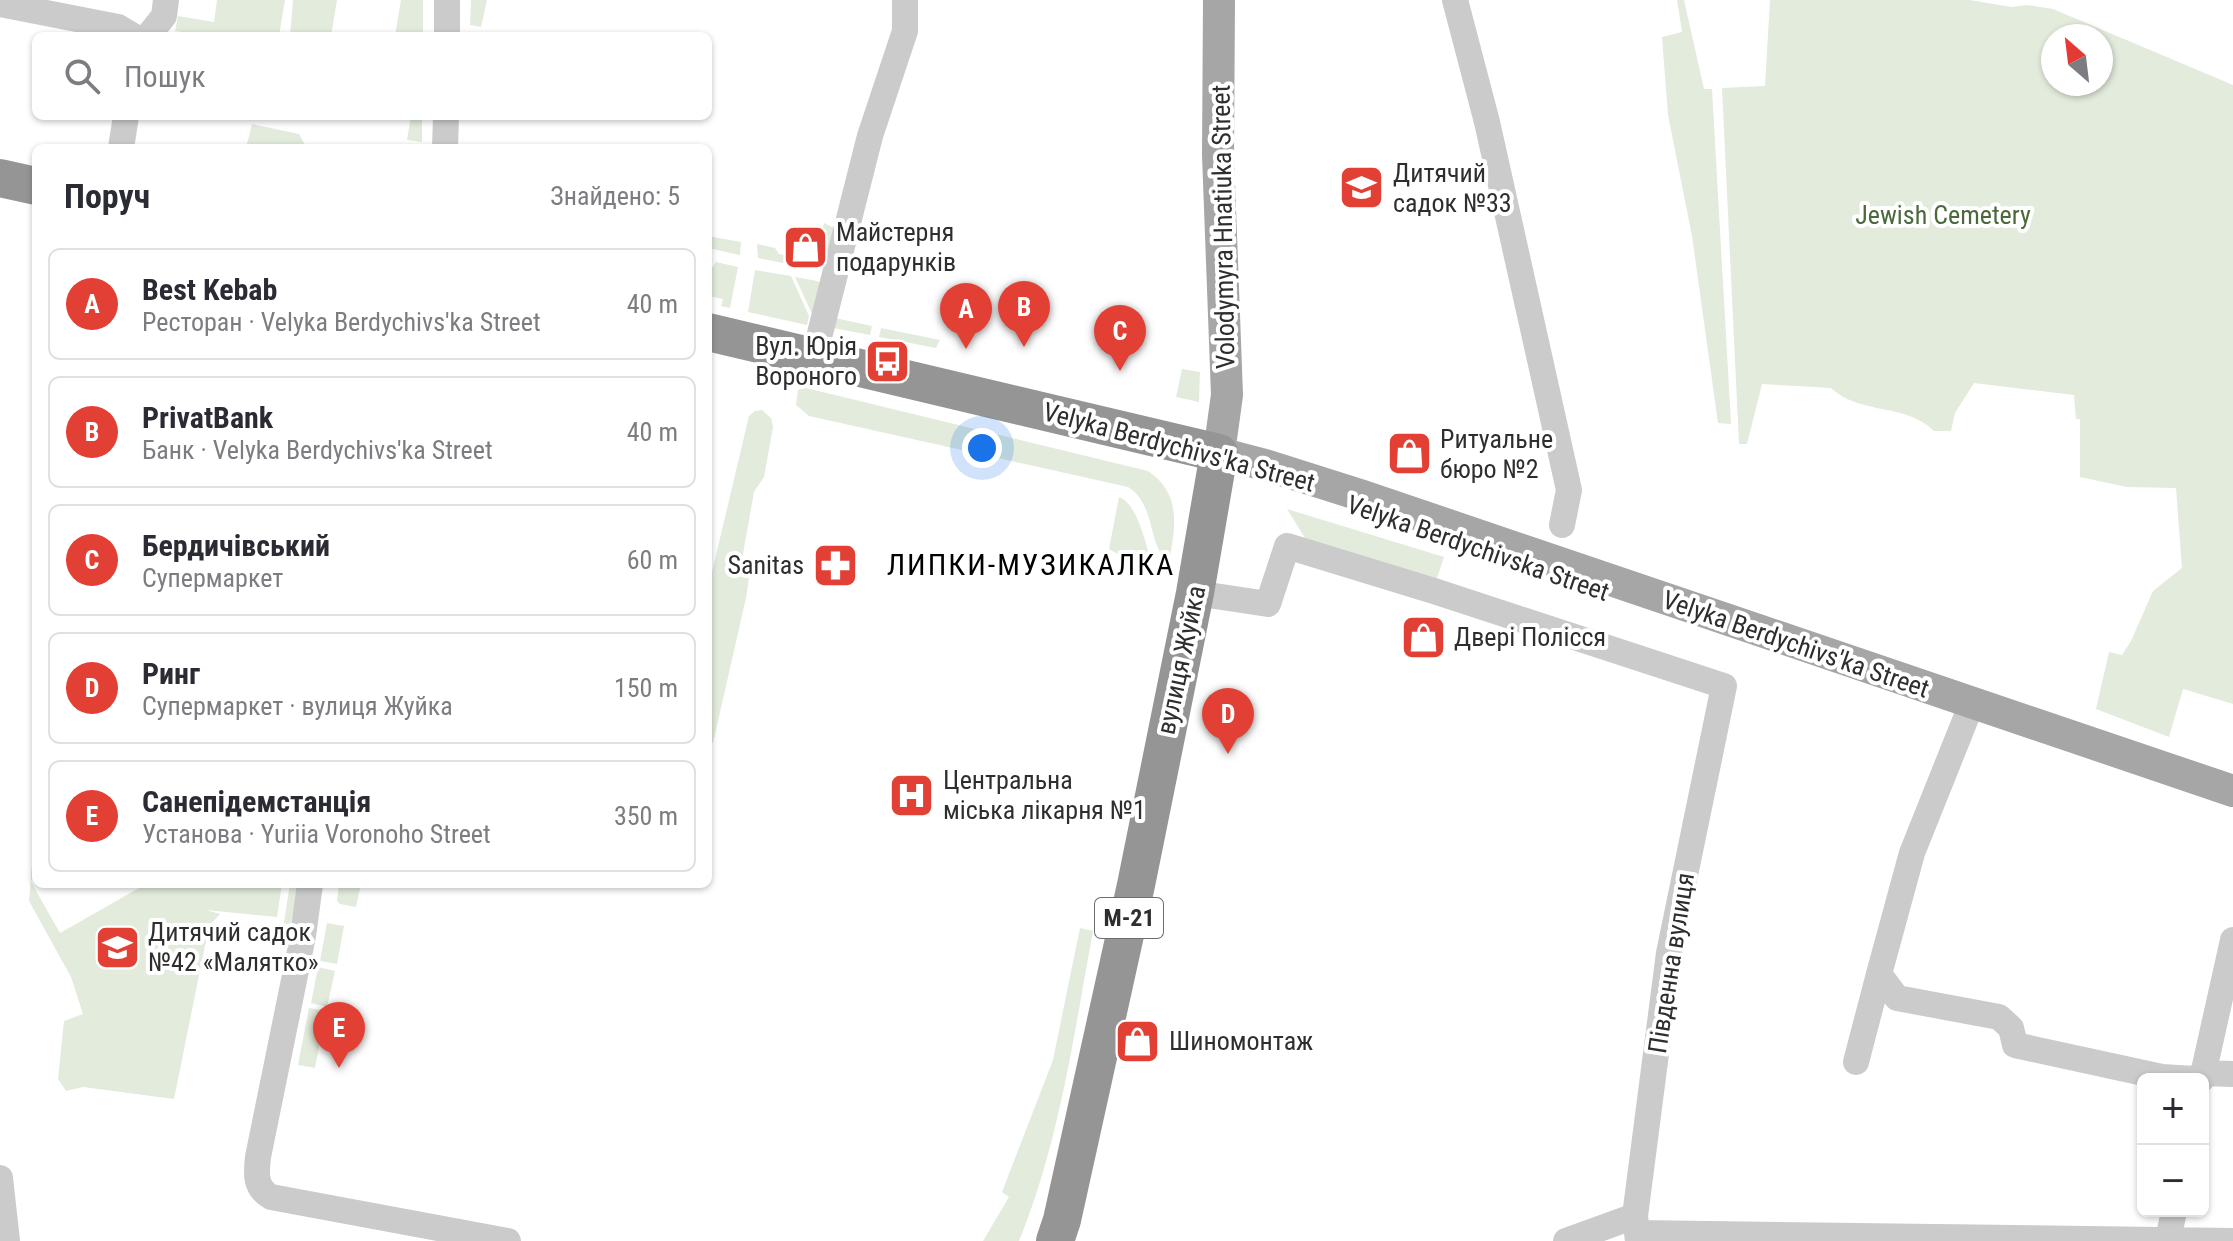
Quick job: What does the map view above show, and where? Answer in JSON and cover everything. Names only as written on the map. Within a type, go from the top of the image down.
[{"type":"highway","points":[[0,178],[32,185]]},
{"type":"highway","points":[[0,189],[32,195]]},
{"type":"highway","name":"Velyka Berdychivs'ka Street","points":[[712,333],[1218,460]]},
{"type":"highway","name":"Velyka Berdychivska Street","points":[[712,344],[1218,460]]},
{"type":"highway","name":"вулиця Жуйка","points":[[1055,1241],[1100,1055],[1195,593],[1218,460]]},
{"type":"main road","name":"Volodymyra Hnatiuka Street","points":[[1218,460],[1227,395],[1218,155],[1219,0]]},
{"type":"main road","name":"Velyka Berdychivska Street","points":[[1218,460],[2233,803]]},
{"type":"main road","name":"Velyka Berdychivs'ka Street","points":[[1218,460],[1265,465],[1363,496],[2233,791]]},
{"type":"street","points":[[151,32],[164,16],[166,0]]},
{"type":"street","points":[[447,0],[447,32]]},
{"type":"street","points":[[814,357],[870,136],[905,31],[905,0]]},
{"type":"street","points":[[1455,0],[1487,122],[1569,490],[1562,525]]},
{"type":"street","points":[[0,4],[118,27],[126,32]]},
{"type":"street","points":[[122,144],[125,120]]},
{"type":"street","points":[[445,144],[446,120]]},
{"type":"street","name":"Південна вулиця","points":[[1195,593],[1268,604],[1287,546],[1724,686],[1669,953],[1637,1230]]},
{"type":"street","points":[[1856,1062],[1912,853],[1968,713]]},
{"type":"street","points":[[309,888],[303,936],[256,1171],[262,1189],[271,1197],[508,1241]]},
{"type":"street","points":[[2203,1073],[2233,940]]},
{"type":"street","points":[[1879,974],[1897,998],[1999,1017],[2011,1028],[2015,1045],[2144,1073]]},
{"type":"street","points":[[2209,1076],[2233,1074]]},
{"type":"street","points":[[0,1178],[7,1241]]},
{"type":"street","points":[[2168,1240],[2173,1217]]},
{"type":"street","points":[[1566,1241],[1637,1230],[2233,1241]]},
{"type":"green space","points":[[217,0],[285,0],[280,32],[175,31],[178,16],[214,22]]},
{"type":"green space","points":[[293,0],[337,0],[332,32],[290,32]]},
{"type":"green space","points":[[401,0],[423,0],[423,32],[396,32]]},
{"type":"green space","points":[[471,0],[487,0],[481,27],[470,25]]},
{"type":"green space","points":[[1677,0],[1684,0],[1704,89],[1712,89],[1731,424],[1718,423],[1692,236],[1668,115],[1662,37],[1682,32]]},
{"type":"green space","name":"Jewish Cemetery","points":[[1770,0],[1970,0],[2011,7],[2027,5],[2053,9],[2089,24],[2041,24],[2041,96],[2113,96],[2113,34],[2233,85],[2233,704],[2183,689],[2169,737],[2096,709],[2109,652],[2122,655],[2153,591],[2182,568],[2176,488],[2127,487],[2080,477],[2080,419],[2076,419],[2074,395],[1974,383],[1955,413],[1951,431],[1934,431],[1910,416],[1855,402],[1831,388],[1762,384],[1747,444],[1739,444],[1722,88],[1765,86]]},
{"type":"green space","points":[[410,120],[422,120],[422,142],[407,140]]},
{"type":"green space","points":[[252,124],[299,134],[304,144],[247,144]]},
{"type":"green space","points":[[824,223],[834,228],[826,266],[798,265],[800,253],[817,256]]},
{"type":"green space","points":[[712,237],[741,242],[740,255],[712,249]]},
{"type":"green space","points":[[757,244],[775,248],[784,255],[783,263],[758,258]]},
{"type":"green space","points":[[716,262],[738,267],[730,308],[721,306],[723,299],[712,297],[712,268]]},
{"type":"green space","points":[[755,270],[791,276],[809,316],[807,325],[748,312]]},
{"type":"green space","points":[[795,277],[824,285],[813,316]]},
{"type":"green space","points":[[835,318],[872,326],[870,335],[828,327]]},
{"type":"green space","points":[[881,328],[940,340],[936,348],[879,337]]},
{"type":"green space","points":[[1182,369],[1200,372],[1199,402],[1176,397]]},
{"type":"green space","points":[[802,387],[1148,471],[1166,489],[1174,511],[1169,561],[1157,546],[1144,504],[1128,487],[809,416],[796,405],[798,390]]},
{"type":"green space","points":[[762,410],[771,418],[773,427],[764,477],[754,492],[739,576],[749,578],[746,598],[713,743],[712,572],[749,416]]},
{"type":"green space","points":[[1119,497],[1138,520],[1154,575],[1109,549]]},
{"type":"green space","points":[[1287,509],[1444,557],[1434,587],[1313,551]]},
{"type":"green space","name":"Дитячий садок №42 «Малятко»","points":[[32,865],[32,888],[60,933],[139,888],[281,888],[277,917],[206,910],[220,914],[209,926],[174,1099],[83,1087],[66,1091],[58,1079],[64,1021],[83,1014],[71,977],[29,901]]},
{"type":"green space","points":[[289,888],[298,888],[290,929],[283,928]]},
{"type":"green space","points":[[339,888],[360,888],[356,907],[337,901]]},
{"type":"green space","points":[[327,923],[344,926],[337,964],[320,961]]},
{"type":"green space","points":[[1080,928],[1093,931],[1064,1088],[1045,1166],[1019,1241],[983,1241],[1009,1197],[1002,1192],[1053,1060]]},
{"type":"green space","points":[[318,967],[335,971],[327,1007],[311,1003]]},
{"type":"green space","points":[[309,1008],[326,1011],[315,1068],[298,1065]]},
{"type":"place","name":"Дитячий садок №33","points":[[1362,188]]},
{"type":"place","name":"Майстерня подарунків","points":[[805,247]]},
{"type":"place","name":"PrivatBank","points":[[1024,347]]},
{"type":"place","name":"Best Kebab","points":[[966,349]]},
{"type":"place","name":"Вул. Юрія Вороного","points":[[888,361]]},
{"type":"place","name":"Бердичівський","points":[[1120,371]]},
{"type":"place","name":"Ритуальне бюро №2","points":[[1409,454]]},
{"type":"place","name":"Sanitas","points":[[835,565]]},
{"type":"place","name":"Двері Полісся","points":[[1423,637]]},
{"type":"place","name":"Ринг","points":[[1228,754]]},
{"type":"place","name":"Центральна міська лікарня №1","points":[[912,795]]},
{"type":"place","name":"Дитячий садок №42 «Малятко»","points":[[117,947]]},
{"type":"place","name":"Шиномонтаж","points":[[1138,1041]]},
{"type":"place","name":"Санепідемстанція","points":[[339,1068]]},
{"type":"district","name":"ЛИПКИ-МУЗИКАЛКА","points":[[1031,564]]}]
